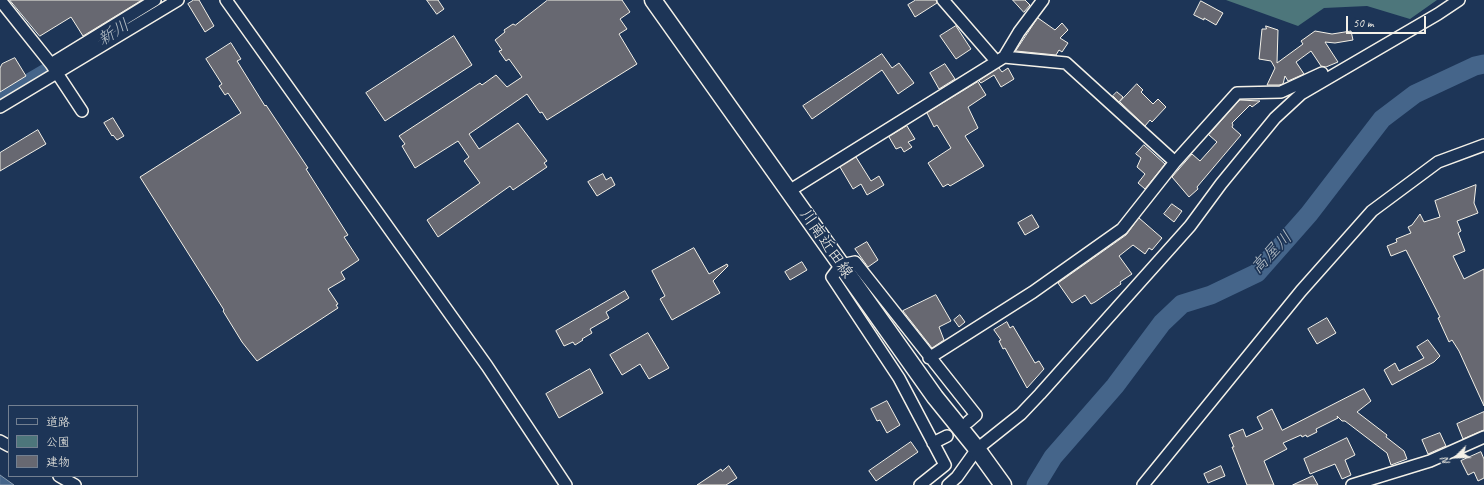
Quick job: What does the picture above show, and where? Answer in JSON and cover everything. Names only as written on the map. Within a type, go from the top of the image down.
[{"type":"main road","name":"川南近田線","points":[[654,0],[936,398],[981,454],[1003,485]]},
{"type":"street","points":[[0,0],[54,69],[82,111]]},
{"type":"street","points":[[0,107],[155,0]]},
{"type":"street","points":[[54,69],[178,0]]},
{"type":"street","points":[[226,0],[478,353],[566,485]]},
{"type":"street","points":[[943,0],[1000,59],[1066,63],[1175,162]]},
{"type":"street","points":[[789,191],[1000,59],[1018,32],[1043,0]]},
{"type":"street","points":[[948,485],[1040,394],[1190,226],[1221,184],[1274,118],[1301,94],[1332,74],[1431,18],[1459,0]]},
{"type":"street","points":[[929,358],[1033,292],[1122,229],[1175,162],[1237,93],[1281,92],[1329,70],[1332,74]]},
{"type":"street","points":[[1143,485],[1301,290],[1372,211],[1438,162],[1484,145]]},
{"type":"street","points":[[920,485],[945,465],[898,378],[832,277],[842,265],[855,262],[929,358],[976,415],[968,422]]},
{"type":"street","points":[[933,443],[947,436]]},
{"type":"street","points":[[1352,485],[1430,461],[1484,437]]},
{"type":"street","points":[[61,477],[75,485]]},
{"type":"green space","points":[[1226,0],[1437,0],[1410,19],[1367,6],[1324,8],[1298,26]]},
{"type":"water","points":[[0,475],[14,485],[0,485]]},
{"type":"building","points":[[10,0],[142,0],[83,36],[71,17],[40,36]]},
{"type":"building","points":[[194,0],[199,0],[214,26],[205,32],[188,4]]},
{"type":"building","points":[[427,0],[438,0],[444,9],[437,14]]},
{"type":"building","points":[[548,0],[622,0],[630,12],[620,19],[627,29],[619,34],[637,64],[547,120],[542,112],[540,113],[527,94],[469,134],[479,149],[518,123],[547,161],[544,163],[547,167],[513,190],[510,186],[438,237],[427,220],[480,183],[464,161],[469,157],[458,141],[415,168],[402,146],[405,144],[399,136],[480,83],[482,85],[496,75],[507,87],[522,77],[509,59],[506,61],[499,51],[502,50],[495,40],[505,32],[504,30],[513,24],[515,25]]},
{"type":"building","points":[[916,0],[936,0],[937,3],[915,17],[908,5]]},
{"type":"building","points":[[1013,0],[1025,0],[1030,5],[1024,12]]},
{"type":"building","points":[[1201,1],[1223,13],[1216,25],[1204,18],[1204,20],[1194,15]]},
{"type":"building","points":[[1038,18],[1055,30],[1062,23],[1068,30],[1060,38],[1068,43],[1062,52],[1059,50],[1056,55],[1016,51]]},
{"type":"building","points":[[956,26],[971,49],[956,59],[940,36]]},
{"type":"building","points":[[1266,26],[1278,30],[1277,63],[1303,44],[1301,41],[1315,31],[1332,34],[1351,31],[1353,40],[1335,43],[1325,42],[1338,62],[1326,67],[1321,66],[1311,51],[1296,62],[1304,74],[1288,81],[1285,76],[1283,84],[1267,85],[1275,68],[1271,61],[1259,59],[1262,29],[1266,29]]},
{"type":"building","points":[[454,36],[472,65],[385,121],[366,93]]},
{"type":"building","points":[[231,43],[241,59],[237,61],[265,106],[266,105],[308,168],[306,169],[348,235],[344,237],[359,260],[341,272],[345,279],[328,289],[338,304],[336,305],[338,308],[257,361],[242,342],[223,311],[224,310],[140,177],[241,113],[228,93],[225,95],[219,86],[222,84],[206,59]]},
{"type":"building","points":[[882,54],[892,68],[899,63],[914,83],[898,94],[882,70],[812,119],[803,106]]},
{"type":"building","points":[[15,58],[26,76],[0,92],[0,68],[2,64]]},
{"type":"building","points":[[945,64],[955,79],[939,89],[930,73]]},
{"type":"building","points":[[999,68],[1002,72],[1008,68],[1014,79],[1001,87],[994,75],[981,83],[979,81]]},
{"type":"building","points":[[978,82],[986,95],[968,107],[978,128],[965,136],[984,166],[950,186],[948,184],[943,187],[928,163],[951,148],[937,125],[934,127],[927,113]]},
{"type":"building","points":[[1137,84],[1143,90],[1141,92],[1153,104],[1158,99],[1166,107],[1152,122],[1150,120],[1145,126],[1120,102]]},
{"type":"building","points":[[1117,92],[1123,97],[1119,102],[1113,96]]},
{"type":"building","points":[[1240,100],[1260,101],[1252,107],[1250,105],[1232,123],[1232,127],[1241,135],[1197,187],[1198,189],[1189,197],[1172,177],[1192,154],[1200,161],[1217,142],[1209,135]]},
{"type":"building","points":[[113,118],[124,136],[117,140],[113,135],[112,136],[104,123]]},
{"type":"building","points":[[907,126],[915,139],[908,142],[912,147],[904,152],[901,147],[896,149],[889,137]]},
{"type":"building","points":[[38,130],[46,144],[0,171],[0,153]]},
{"type":"building","points":[[1144,145],[1165,164],[1145,189],[1138,183],[1145,174],[1137,167],[1141,158],[1136,154]]},
{"type":"building","points":[[856,157],[871,181],[879,176],[884,185],[867,195],[861,184],[853,189],[840,167]]},
{"type":"building","points":[[603,174],[606,180],[611,177],[615,185],[597,196],[588,182]]},
{"type":"building","points":[[1476,185],[1474,203],[1478,213],[1457,221],[1461,231],[1458,233],[1465,251],[1453,256],[1464,279],[1484,269],[1484,406],[1459,351],[1452,340],[1449,342],[1438,318],[1440,317],[1406,250],[1391,256],[1387,246],[1397,242],[1396,239],[1411,233],[1408,227],[1412,225],[1420,214],[1424,222],[1440,217],[1435,201]]},
{"type":"building","points":[[1172,204],[1182,211],[1174,222],[1164,214]]},
{"type":"building","points":[[1032,215],[1039,227],[1025,235],[1018,223]]},
{"type":"building","points":[[1139,218],[1162,238],[1152,250],[1149,248],[1145,254],[1133,245],[1119,256],[1132,274],[1120,282],[1121,284],[1091,304],[1085,295],[1072,303],[1058,283],[1126,235]]},
{"type":"building","points":[[867,242],[878,260],[868,267],[855,249]]},
{"type":"building","points":[[694,248],[709,274],[727,264],[728,266],[713,281],[720,293],[672,320],[660,299],[665,296],[652,271]]},
{"type":"building","points":[[802,262],[807,270],[790,280],[785,272]]},
{"type":"building","points":[[625,291],[629,298],[606,312],[609,318],[590,329],[592,333],[575,345],[573,342],[564,346],[556,331]]},
{"type":"building","points":[[936,295],[951,321],[939,327],[944,340],[932,348],[903,311]]},
{"type":"building","points":[[960,315],[965,322],[959,327],[954,320]]},
{"type":"building","points":[[1327,318],[1336,333],[1317,344],[1308,329]]},
{"type":"building","points":[[1007,322],[1010,328],[1013,326],[1035,363],[1039,361],[1044,369],[1027,388],[1005,348],[1003,349],[999,341],[1001,340],[994,330]]},
{"type":"building","points":[[648,333],[669,368],[649,379],[640,364],[622,375],[610,355]]},
{"type":"building","points":[[1428,340],[1440,356],[1434,362],[1392,385],[1384,370],[1395,363],[1399,371],[1424,358],[1417,347]]},
{"type":"building","points":[[590,369],[603,393],[559,418],[546,394]]},
{"type":"building","points":[[1364,389],[1371,401],[1357,412],[1387,435],[1386,437],[1404,451],[1407,459],[1391,465],[1387,453],[1337,416],[1338,418],[1316,429],[1317,432],[1307,437],[1306,435],[1302,437],[1301,435],[1283,443],[1287,449],[1264,461],[1274,485],[1247,485],[1232,447],[1234,447],[1229,435],[1243,429],[1246,437],[1263,429],[1257,417],[1272,409],[1282,430]]},
{"type":"building","points":[[887,401],[900,425],[887,433],[880,420],[877,421],[871,409]]},
{"type":"building","points":[[1484,412],[1484,430],[1463,439],[1457,424]]},
{"type":"building","points":[[1440,433],[1446,446],[1428,454],[1422,440]]},
{"type":"building","points":[[1347,438],[1355,455],[1345,460],[1351,475],[1342,479],[1335,464],[1310,474],[1304,459]]},
{"type":"building","points":[[911,442],[918,452],[876,481],[869,471]]},
{"type":"building","points":[[1481,452],[1484,459],[1484,478],[1478,481],[1474,472],[1468,475],[1461,461]]},
{"type":"building","points":[[729,466],[737,478],[726,485],[697,485],[721,469],[722,471]]},
{"type":"building","points":[[1221,466],[1225,476],[1208,483],[1204,474]]},
{"type":"building","points":[[1313,476],[1318,485],[1293,485]]},
{"type":"waterway","name":"高屋川","points":[[1036,485],[1053,457],[1115,386],[1162,323],[1182,304],[1211,295],[1257,273],[1309,214],[1382,119],[1415,94],[1475,66],[1484,64]]},
{"type":"waterway","name":"新川","points":[[0,100],[48,72]]}]
